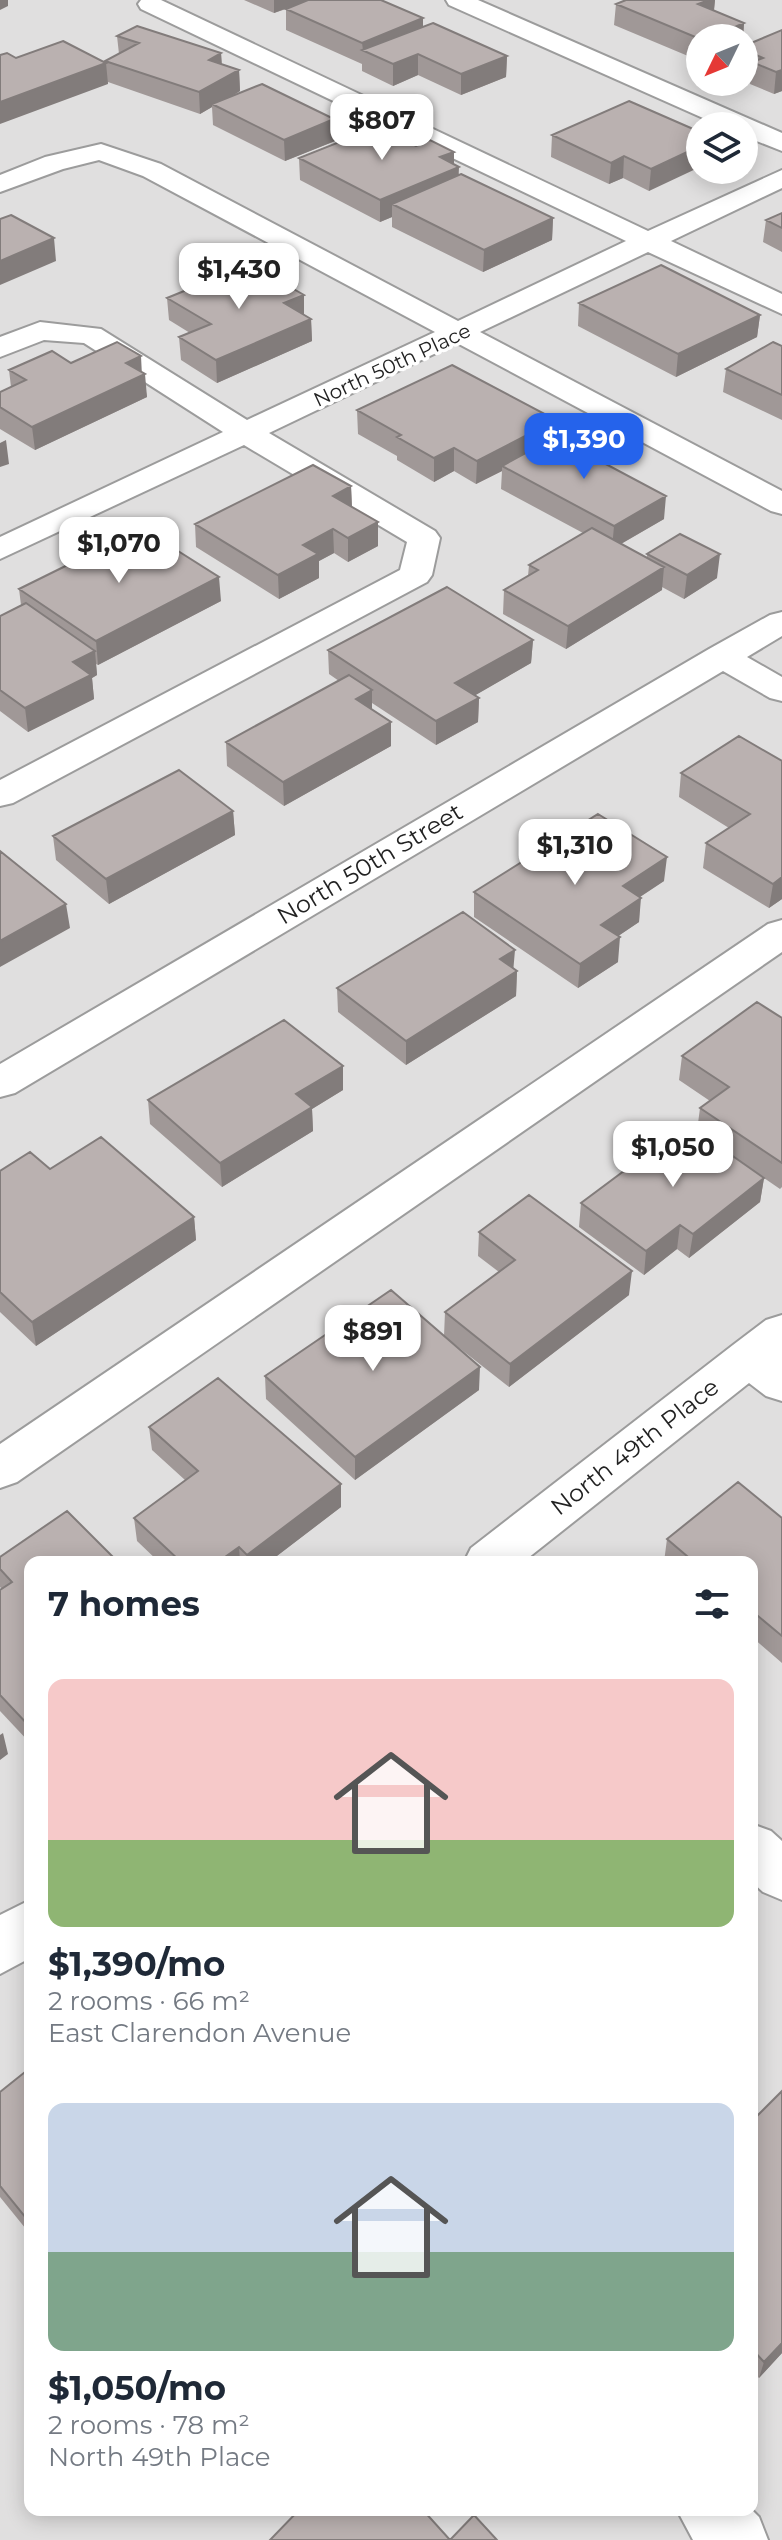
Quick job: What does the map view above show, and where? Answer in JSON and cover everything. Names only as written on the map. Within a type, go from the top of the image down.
[{"type":"street","points":[[465,1],[713,112]]},
{"type":"street","points":[[150,4],[782,305]]},
{"type":"street","points":[[758,132],[782,143]]},
{"type":"street","points":[[0,184],[54,163],[101,152],[152,170],[782,504]]},
{"type":"street","name":"North 50th Place","points":[[0,549],[782,178]]},
{"type":"street","points":[[0,348],[40,331],[91,335],[246,433],[424,538],[415,575],[0,795]]},
{"type":"street","name":"North 50th Street","points":[[0,1083],[782,622]]},
{"type":"street","points":[[721,656],[782,691]]},
{"type":"street","points":[[0,1469],[782,933]]},
{"type":"street","name":"North 49th Place","points":[[496,1556],[771,1357]]},
{"type":"street","points":[[758,1853],[782,1875]]},
{"type":"street","points":[[0,1948],[24,1930]]},
{"type":"street","points":[[714,2516],[736,2540]]},
{"type":"shaded area","points":[[0,0],[782,0],[782,2540],[0,2540]]},
{"type":"building","points":[[308,0],[381,0],[423,18],[362,43],[286,9]]},
{"type":"building","points":[[626,0],[709,0],[698,4],[744,23],[686,24],[686,33],[616,4]]},
{"type":"building","points":[[433,23],[507,56],[461,74],[418,54],[393,64],[362,50]]},
{"type":"building","points":[[137,26],[221,53],[209,60],[239,70],[199,92],[105,61],[139,43],[117,36]]},
{"type":"building","points":[[782,30],[782,70],[776,72],[758,64],[758,60],[763,58],[758,56],[758,40]]},
{"type":"building","points":[[63,41],[106,63],[0,102],[0,55],[7,53],[16,58]]},
{"type":"building","points":[[262,84],[334,119],[284,140],[212,104]]},
{"type":"building","points":[[629,101],[686,126],[686,153],[651,169],[624,156],[611,163],[552,135]]},
{"type":"building","points":[[377,127],[416,146],[430,140],[454,152],[440,157],[459,167],[380,200],[299,158]]},
{"type":"building","points":[[461,174],[553,218],[484,250],[392,204]]},
{"type":"building","points":[[782,213],[782,228],[766,220]]},
{"type":"building","points":[[11,215],[54,238],[0,261],[0,219]]},
{"type":"building","points":[[250,264],[304,295],[284,303],[311,319],[216,360],[179,337],[211,324],[167,298]]},
{"type":"building","points":[[661,265],[760,315],[678,354],[579,303]]},
{"type":"building","points":[[117,342],[141,356],[126,363],[145,374],[32,427],[0,407],[0,392],[26,380],[9,370],[52,351],[71,363]]},
{"type":"building","points":[[773,342],[782,346],[782,395],[726,369]]},
{"type":"building","points":[[452,365],[556,420],[477,461],[454,448],[434,458],[357,410]]},
{"type":"building","points":[[555,437],[666,496],[614,526],[502,466]]},
{"type":"building","points":[[313,465],[351,486],[333,496],[378,522],[348,538],[333,529],[303,545],[318,554],[278,575],[195,524]]},
{"type":"building","points":[[592,528],[664,567],[568,626],[504,590],[538,570],[529,565]]},
{"type":"building","points":[[148,532],[219,577],[96,641],[19,589],[104,547],[110,551]]},
{"type":"building","points":[[680,534],[720,554],[687,575],[647,554]]},
{"type":"building","points":[[447,587],[533,640],[455,683],[479,698],[436,721],[328,650]]},
{"type":"building","points":[[26,603],[95,651],[73,662],[91,675],[25,708],[0,690],[0,616]]},
{"type":"building","points":[[349,675],[372,690],[356,699],[391,722],[283,782],[226,742]]},
{"type":"building","points":[[739,736],[782,761],[782,877],[773,884],[706,843],[750,814],[681,773]]},
{"type":"building","points":[[179,770],[233,811],[106,879],[53,836]]},
{"type":"building","points":[[598,814],[667,857],[623,886],[641,898],[601,925],[620,937],[580,964],[474,892]]},
{"type":"building","points":[[0,851],[66,904],[0,941]]},
{"type":"building","points":[[463,912],[515,950],[500,959],[517,971],[406,1041],[337,988]]},
{"type":"building","points":[[757,1002],[782,1018],[782,1163],[700,1108],[729,1087],[682,1056]]},
{"type":"building","points":[[284,1020],[343,1066],[296,1094],[312,1107],[220,1163],[148,1100]]},
{"type":"building","points":[[687,1124],[764,1178],[693,1234],[680,1225],[646,1251],[581,1203]]},
{"type":"building","points":[[101,1137],[194,1217],[32,1322],[0,1292],[0,1171],[30,1152],[50,1169]]},
{"type":"building","points":[[529,1195],[632,1271],[510,1364],[445,1312],[515,1260],[479,1232]]},
{"type":"building","points":[[391,1290],[480,1367],[355,1457],[265,1376]]},
{"type":"building","points":[[218,1378],[341,1484],[247,1555],[239,1547],[226,1556],[175,1556],[134,1518],[198,1471],[149,1427]]},
{"type":"building","points":[[738,1482],[782,1518],[782,1636],[758,1616],[758,1556],[687,1556],[667,1539]]},
{"type":"building","points":[[67,1511],[112,1556],[24,1556],[24,1721],[0,1695],[0,1590],[12,1582],[0,1569],[0,1557]]},
{"type":"building","points":[[24,2073],[24,2216],[0,2186],[0,2092]]},
{"type":"building","points":[[782,2091],[782,2343],[764,2362],[758,2356],[758,2115]]},
{"type":"building","points":[[293,2516],[428,2516],[450,2540],[270,2540]]},
{"type":"building","points":[[475,2516],[497,2540],[450,2540]]}]
